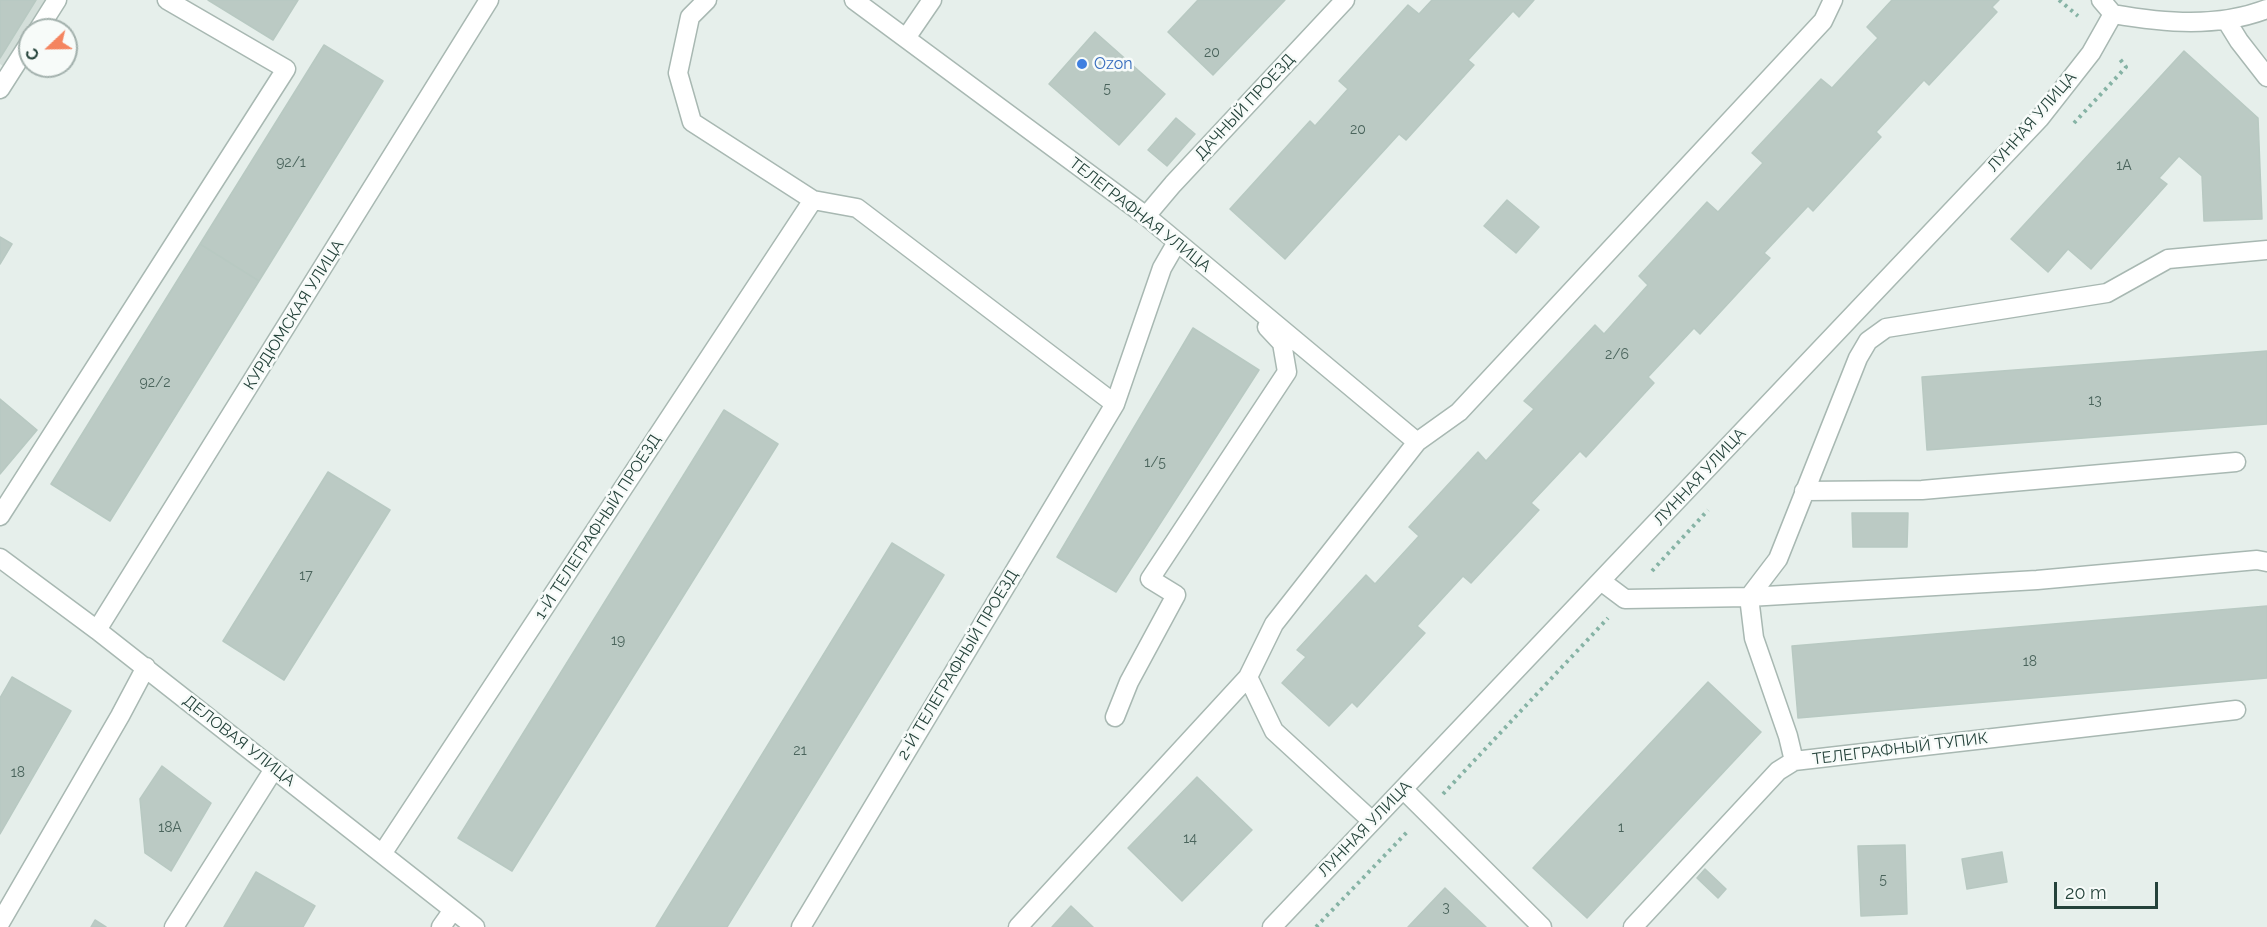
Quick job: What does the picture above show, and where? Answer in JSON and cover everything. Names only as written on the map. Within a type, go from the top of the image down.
[{"type":"street","points":[[46,18],[57,0]]},
{"type":"street","points":[[0,516],[286,69],[167,0]]},
{"type":"street","name":"КУРДЮМСКАЯ УЛИЦА","points":[[97,630],[489,0]]},
{"type":"street","points":[[706,0],[690,17],[678,74],[692,122],[813,200],[856,208],[1115,404]]},
{"type":"street","name":"ТЕЛЕГРАФНАЯ УЛИЦА","points":[[854,0],[1146,216],[1417,442]]},
{"type":"street","points":[[906,38],[932,0]]},
{"type":"street","name":"ДАЧНЫЙ ПРОЕЗД","points":[[1146,216],[1173,184],[1345,0]]},
{"type":"street","points":[[1018,927],[1248,677],[1274,624],[1417,442],[1459,412],[1823,21],[1833,0]]},
{"type":"street","points":[[2107,7],[2140,19],[2198,23],[2250,16],[2267,9]]},
{"type":"street","name":"ЛУННАЯ УЛИЦА","points":[[1272,927],[2040,118],[2091,53],[2107,7]]},
{"type":"street","points":[[2226,20],[2267,77]]},
{"type":"street","points":[[0,89],[18,61]]},
{"type":"street","name":"1-Й ТЕЛЕГРАФНЫЙ ПРОЕЗД","points":[[382,854],[813,200]]},
{"type":"street","name":"2-Й ТЕЛЕГРАФНЫЙ ПРОЕЗД","points":[[801,927],[1115,404],[1162,268],[1177,242]]},
{"type":"street","points":[[1794,761],[1788,736],[1754,638],[1749,597],[1778,559],[1858,358],[1868,341],[1886,328],[2107,293],[2168,259],[2267,250]]},
{"type":"street","points":[[1115,717],[1130,682],[1176,595],[1150,579],[1287,372],[1282,344],[1227,284]]},
{"type":"street","points":[[1804,491],[1922,490],[2236,462]]},
{"type":"street","name":"ДЕЛОВАЯ УЛИЦА","points":[[0,558],[146,667],[475,927]]},
{"type":"street","points":[[1601,581],[1625,599],[1749,597],[2037,580],[2257,560],[2267,562]]},
{"type":"street","points":[[0,923],[146,667]]},
{"type":"street","points":[[1248,677],[1274,730],[1372,821]]},
{"type":"street","name":"ТЕЛЕГРАФНЫЙ ТУПИК","points":[[1633,927],[1778,771],[1794,761],[2236,710]]},
{"type":"street","points":[[174,927],[274,769]]},
{"type":"street","points":[[1404,790],[1542,927]]},
{"type":"street","points":[[441,927],[453,910]]},
{"type":"shaded area","points":[[0,0],[45,0],[34,18],[18,18],[18,42],[3,66],[0,64]]},
{"type":"building","points":[[0,0],[36,0],[25,18],[18,18],[18,29],[0,58]]},
{"type":"building","points":[[208,0],[298,0],[273,40]]},
{"type":"building","points":[[1198,0],[1285,0],[1213,75],[1168,32]]},
{"type":"building","points":[[1432,0],[1534,0],[1519,17],[1513,11],[1468,60],[1474,65],[1406,140],[1399,134],[1285,259],[1230,209],[1310,121],[1315,126],[1348,89],[1339,81],[1408,5],[1419,14]]},
{"type":"building","points":[[1892,0],[1999,0],[1992,7],[1997,12],[1929,85],[1924,80],[1876,132],[1881,137],[1813,211],[1808,206],[1764,253],[1770,258],[1700,334],[1694,328],[1648,377],[1654,383],[1586,457],[1580,451],[1531,503],[1539,510],[1471,583],[1463,576],[1417,626],[1425,633],[1357,707],[1352,702],[1329,726],[1282,683],[1306,657],[1297,650],[1366,575],[1375,584],[1419,536],[1409,527],[1478,452],[1486,461],[1534,409],[1524,401],[1595,325],[1604,334],[1648,285],[1639,276],[1707,202],[1718,212],[1763,163],[1752,153],[1821,79],[1832,88],[1878,38],[1867,27]]},
{"type":"building","points":[[1095,32],[1165,94],[1119,145],[1049,84]]},
{"type":"building","points":[[324,45],[383,81],[259,281],[200,244]]},
{"type":"building","points":[[2184,51],[2258,118],[2262,219],[2204,221],[2202,176],[2179,156],[2159,178],[2167,184],[2091,269],[2068,249],[2048,272],[2011,239]]},
{"type":"building","points":[[1176,118],[1195,134],[1167,166],[1148,150]]},
{"type":"building","points":[[1507,200],[1539,227],[1516,253],[1484,226]]},
{"type":"building","points":[[0,237],[12,244],[0,264]]},
{"type":"building","points":[[200,244],[259,281],[110,521],[51,484]]},
{"type":"building","points":[[1193,328],[1259,370],[1116,592],[1057,557]]},
{"type":"building","points":[[2267,351],[2267,424],[1927,450],[1922,377]]},
{"type":"building","points":[[0,399],[37,430],[0,474]]},
{"type":"building","points":[[724,410],[778,444],[512,871],[458,838]]},
{"type":"building","points":[[328,472],[390,510],[284,680],[223,641]]},
{"type":"building","points":[[1852,513],[1908,513],[1907,547],[1853,547]]},
{"type":"building","points":[[892,543],[944,575],[727,927],[656,927]]},
{"type":"building","points":[[2267,606],[2267,678],[1798,718],[1792,646]]},
{"type":"building","points":[[12,677],[71,711],[0,834],[0,698]]},
{"type":"building","points":[[1708,682],[1761,732],[1587,918],[1533,868]]},
{"type":"building","points":[[162,766],[211,803],[171,871],[145,853],[140,799]]},
{"type":"building","points":[[1197,777],[1252,830],[1182,901],[1128,848]]},
{"type":"building","points":[[1905,845],[1907,914],[1861,916],[1858,846]]},
{"type":"building","points":[[2002,852],[2007,882],[1967,889],[1962,859]]},
{"type":"building","points":[[1705,869],[1726,889],[1718,898],[1697,878]]},
{"type":"building","points":[[256,872],[315,906],[303,927],[224,927]]},
{"type":"building","points":[[1445,888],[1486,927],[1408,927]]},
{"type":"building","points":[[1071,906],[1093,927],[1052,927]]},
{"type":"building","points":[[95,920],[106,927],[91,927]]},
{"type":"place","name":"Ozon","points":[[1082,64]]}]
